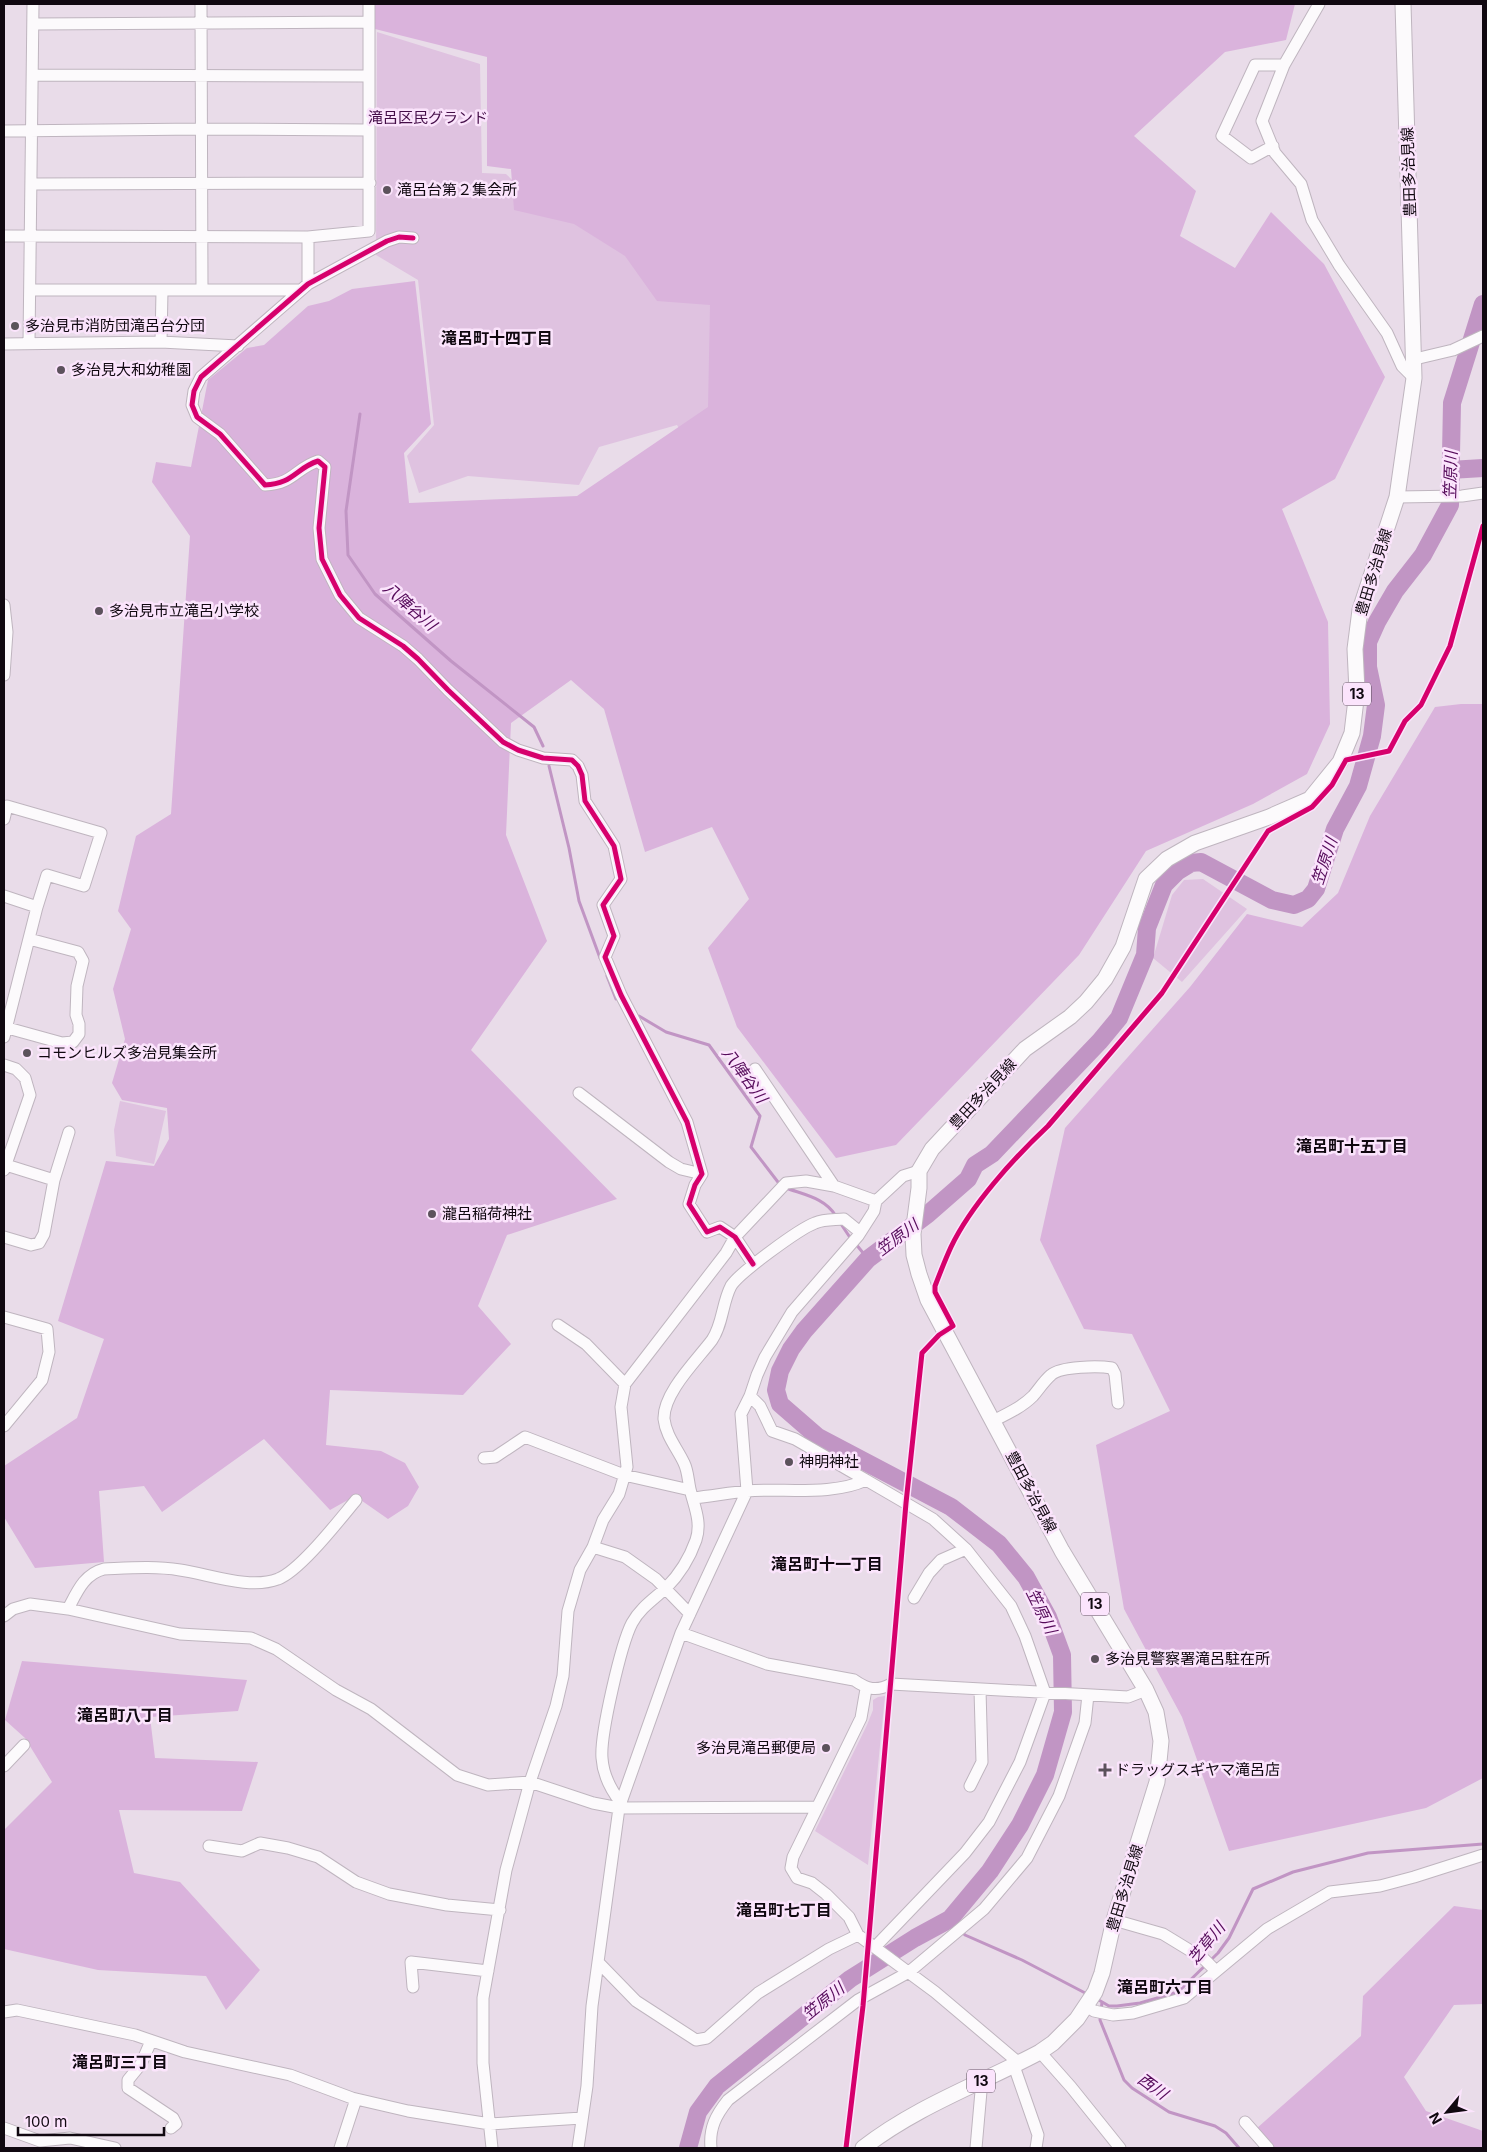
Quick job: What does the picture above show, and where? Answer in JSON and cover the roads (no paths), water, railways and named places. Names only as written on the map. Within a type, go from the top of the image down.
[{"type":"main road","name":"豊田多治見線","points":[[863,2148],[888,2128],[922,2108],[1040,2052],[1065,2032],[1091,2003],[1102,1973],[1114,1920],[1158,1782],[1161,1741],[1156,1712],[1146,1690],[1062,1551],[928,1300],[914,1255],[913,1234],[919,1188],[919,1171],[932,1149],[991,1083],[1025,1049],[1070,1017],[1086,1002],[1105,979],[1124,947],[1146,880],[1167,859],[1194,842],[1269,817],[1310,799],[1340,762],[1352,733],[1357,690],[1355,649],[1360,610],[1398,497],[1414,378],[1415,360],[1403,4]]},
{"type":"street","points":[[29,343],[34,75],[33,4]]},
{"type":"street","points":[[201,4],[200,238],[202,290]]},
{"type":"street","points":[[4,236],[308,237],[369,231],[369,4]]},
{"type":"street","points":[[1318,4],[1284,64],[1262,120],[1275,153],[1301,184],[1312,220],[1340,265],[1387,333],[1402,366],[1414,378]]},
{"type":"street","points":[[34,24],[369,22]]},
{"type":"street","points":[[1273,146],[1251,158],[1222,136],[1255,65],[1284,64]]},
{"type":"street","points":[[34,75],[369,76]]},
{"type":"street","points":[[4,131],[368,130]]},
{"type":"street","points":[[32,184],[370,183]]},
{"type":"street","points":[[304,287],[308,237]]},
{"type":"street","points":[[413,238],[399,237],[387,241],[304,287],[201,377],[194,391],[192,405],[197,417],[220,434],[251,468],[256,478],[265,486],[279,485],[294,477],[310,464],[318,461],[324,467],[319,528],[322,559],[340,595],[359,618],[403,646],[503,742],[518,750],[543,758],[572,760],[578,766],[582,775],[584,800],[614,846],[621,879],[603,905],[614,936],[606,957],[621,995],[687,1122],[702,1174],[695,1185],[689,1204],[707,1232],[720,1227],[735,1237],[753,1264]]},
{"type":"street","points":[[30,290],[162,291],[304,287]]},
{"type":"street","points":[[161,342],[162,291]]},
{"type":"street","points":[[1415,360],[1454,350],[1483,336]]},
{"type":"street","points":[[4,344],[161,342],[238,346]]},
{"type":"street","points":[[1398,497],[1462,496],[1483,493]]},
{"type":"street","points":[[4,605],[7,632],[4,675]]},
{"type":"street","points":[[4,819],[7,806],[101,833],[84,886],[47,875],[37,907],[5,1031],[62,1044],[73,1042],[79,1034],[79,1024],[76,1015],[77,986],[83,961],[78,952],[29,939]]},
{"type":"street","points":[[4,896],[37,907]]},
{"type":"street","points":[[4,1064],[16,1069],[26,1078],[30,1095],[5,1168],[54,1180]]},
{"type":"street","points":[[755,1069],[834,1186]]},
{"type":"street","points":[[579,1093],[668,1162],[681,1169],[702,1174]]},
{"type":"street","points":[[4,1237],[31,1245],[39,1243],[44,1234],[54,1180],[69,1132]]},
{"type":"street","points":[[578,2148],[587,2086],[592,2006],[620,1806],[681,1633],[747,1491],[741,1414],[761,1366],[792,1312],[856,1237],[874,1211],[876,1201],[903,1176],[919,1171]]},
{"type":"street","points":[[492,2148],[483,2063],[482,1998],[506,1870],[530,1782],[556,1706],[563,1676],[568,1611],[580,1570],[593,1547],[603,1520],[619,1494],[627,1467],[621,1407],[625,1384],[726,1253],[735,1237],[781,1187],[806,1181],[834,1186],[876,1201]]},
{"type":"street","points":[[620,1806],[612,1791],[602,1761],[603,1734],[623,1648],[632,1623],[651,1599],[665,1588],[679,1572],[696,1539],[699,1522],[685,1466],[666,1432],[664,1416],[667,1402],[714,1337],[731,1286],[753,1264],[812,1223],[824,1219],[844,1218],[856,1237]]},
{"type":"street","points":[[4,1317],[48,1329],[49,1352],[42,1380],[5,1423]]},
{"type":"street","points":[[558,1324],[586,1344],[625,1384]]},
{"type":"street","points":[[993,1421],[1017,1408],[1032,1397],[1051,1374],[1058,1371],[1082,1368],[1112,1368],[1118,1403]]},
{"type":"street","points":[[750,1396],[760,1406],[772,1431],[795,1439],[927,1514],[966,1549],[1011,1606],[1025,1636],[1045,1693],[1020,1762],[989,1822],[965,1853],[875,1947]]},
{"type":"street","points":[[484,1458],[495,1457],[526,1438],[624,1476],[692,1494],[826,1488],[855,1485],[866,1480]]},
{"type":"street","points":[[68,1609],[82,1583],[93,1572],[104,1569],[179,1569],[236,1581],[260,1582],[279,1579],[322,1540],[356,1500]]},
{"type":"street","points":[[593,1547],[625,1557],[656,1579],[690,1614]]},
{"type":"street","points":[[914,1598],[929,1573],[941,1560],[966,1549]]},
{"type":"street","points":[[4,1616],[13,1609],[30,1604],[68,1609],[180,1634],[251,1638],[276,1649],[336,1690],[371,1709],[457,1775],[488,1785],[530,1782],[593,1803],[620,1806],[816,1807]]},
{"type":"street","points":[[681,1633],[767,1664],[854,1680],[866,1689],[884,1688],[891,1684],[1128,1697],[1146,1690]]},
{"type":"street","points":[[866,1689],[861,1718],[816,1807],[793,1857],[791,1868],[797,1878],[812,1883],[826,1894],[849,1917],[858,1935],[909,1972],[1017,2064],[1038,2135],[1036,2148]]},
{"type":"street","points":[[970,1786],[982,1762],[980,1690]]},
{"type":"street","points":[[711,2148],[711,2129],[714,2120],[734,2094],[858,2000],[909,1972],[984,1909],[1021,1865],[1039,1836],[1059,1796],[1082,1732],[1087,1711],[1088,1695]]},
{"type":"street","points":[[4,1766],[24,1745]]},
{"type":"street","points":[[209,1846],[242,1851],[260,1843],[288,1848],[318,1857],[356,1882],[389,1894],[447,1905],[500,1910]]},
{"type":"street","points":[[1091,2003],[1106,2014],[1133,2013],[1184,1998],[1211,1965],[1330,1892],[1380,1886],[1414,1878],[1483,1855]]},
{"type":"street","points":[[1114,1920],[1163,1934],[1211,1965]]},
{"type":"street","points":[[599,1963],[636,2002],[696,2040],[706,2038],[758,1992],[829,1949],[858,1935]]},
{"type":"street","points":[[412,1987],[411,1962],[488,1971]]},
{"type":"street","points":[[4,2012],[17,2010],[135,2035],[184,2052],[290,2075],[356,2099],[408,2111],[490,2124],[582,2118]]},
{"type":"street","points":[[151,2040],[141,2064],[128,2080],[128,2088],[173,2118],[176,2124],[172,2128]]},
{"type":"street","points":[[1040,2052],[1120,2148]]},
{"type":"street","points":[[976,2148],[982,2080]]},
{"type":"street","points":[[340,2148],[356,2099]]},
{"type":"street","points":[[1245,2122],[1268,2148]]},
{"type":"street","points":[[4,2128],[40,2141],[70,2138],[115,2148]]},
{"type":"waterway","name":"笠原川","points":[[688,2148],[698,2112],[717,2086],[850,1979],[915,1938],[950,1919],[990,1871],[1020,1825],[1045,1775],[1063,1712],[1062,1655],[1048,1617],[1026,1577],[999,1544],[951,1507],[818,1437],[780,1404],[776,1390],[780,1371],[791,1349],[804,1331],[868,1259],[928,1214],[968,1179],[975,1165],[992,1154],[1100,1041],[1119,1018],[1145,955],[1147,928],[1164,885],[1178,871],[1191,863],[1201,862],[1272,900],[1294,905],[1308,899],[1316,889],[1335,829],[1358,786],[1372,736],[1376,705],[1368,667],[1368,642],[1395,591],[1423,555],[1450,505],[1452,403],[1483,304]]},
{"type":"waterway","name":"八陣谷川","points":[[360,414],[346,511],[348,555],[375,594],[451,661],[534,727],[543,746]]},
{"type":"waterway","points":[[1450,470],[1483,468]]},
{"type":"waterway","name":"八陣谷川","points":[[549,766],[569,848],[579,901],[600,958]]},
{"type":"waterway","name":"八陣谷川","points":[[607,976],[616,999]]},
{"type":"waterway","name":"八陣谷川","points":[[639,1016],[666,1032],[709,1045],[760,1116],[751,1147],[781,1186]]},
{"type":"waterway","name":"八陣谷川","points":[[786,1188],[820,1201],[836,1216]]},
{"type":"waterway","name":"八陣谷川","points":[[839,1221],[851,1239]]},
{"type":"waterway","name":"八陣谷川","points":[[855,1243],[868,1259]]},
{"type":"waterway","name":"芝草川","points":[[1097,1999],[1109,2006],[1117,2006],[1140,2003],[1178,1992],[1218,1953],[1229,1938],[1253,1889],[1293,1872],[1368,1853],[1483,1844]]},
{"type":"waterway","name":"芝草川","points":[[950,1919],[965,1935],[1022,1960],[1089,1995]]},
{"type":"waterway","name":"西川","points":[[1102,2002],[1100,2020],[1124,2080],[1132,2088],[1169,2112],[1215,2126],[1226,2133],[1239,2148]]},
{"type":"place","name":"滝呂台第２集会所","points":[[387,190]]},
{"type":"place","name":"多治見市消防団滝呂台分団","points":[[15,326]]},
{"type":"place","name":"多治見大和幼稚園","points":[[61,370]]},
{"type":"place","name":"多治見市立滝呂小学校","points":[[99,611]]},
{"type":"place","name":"コモンヒルズ多治見集会所","points":[[27,1053]]},
{"type":"place","name":"瀧呂稲荷神社","points":[[432,1214]]},
{"type":"place","name":"神明神社","points":[[789,1462]]},
{"type":"place","name":"多治見警察署滝呂駐在所","points":[[1095,1659]]},
{"type":"place","name":"多治見滝呂郵便局","points":[[826,1748]]},
{"type":"place","name":"ドラッグスギヤマ滝呂店","points":[[1105,1770]]},
{"type":"district","name":"滝呂町十四丁目","points":[[497,338]]},
{"type":"district","name":"滝呂町十五丁目","points":[[1352,1146]]},
{"type":"district","name":"滝呂町十一丁目","points":[[827,1564]]},
{"type":"district","name":"滝呂町八丁目","points":[[125,1715]]},
{"type":"district","name":"滝呂町七丁目","points":[[784,1910]]},
{"type":"district","name":"滝呂町六丁目","points":[[1165,1987]]},
{"type":"district","name":"滝呂町三丁目","points":[[120,2062]]},
{"type":"park label","name":"滝呂区民グランド","points":[[428,118]]}]
